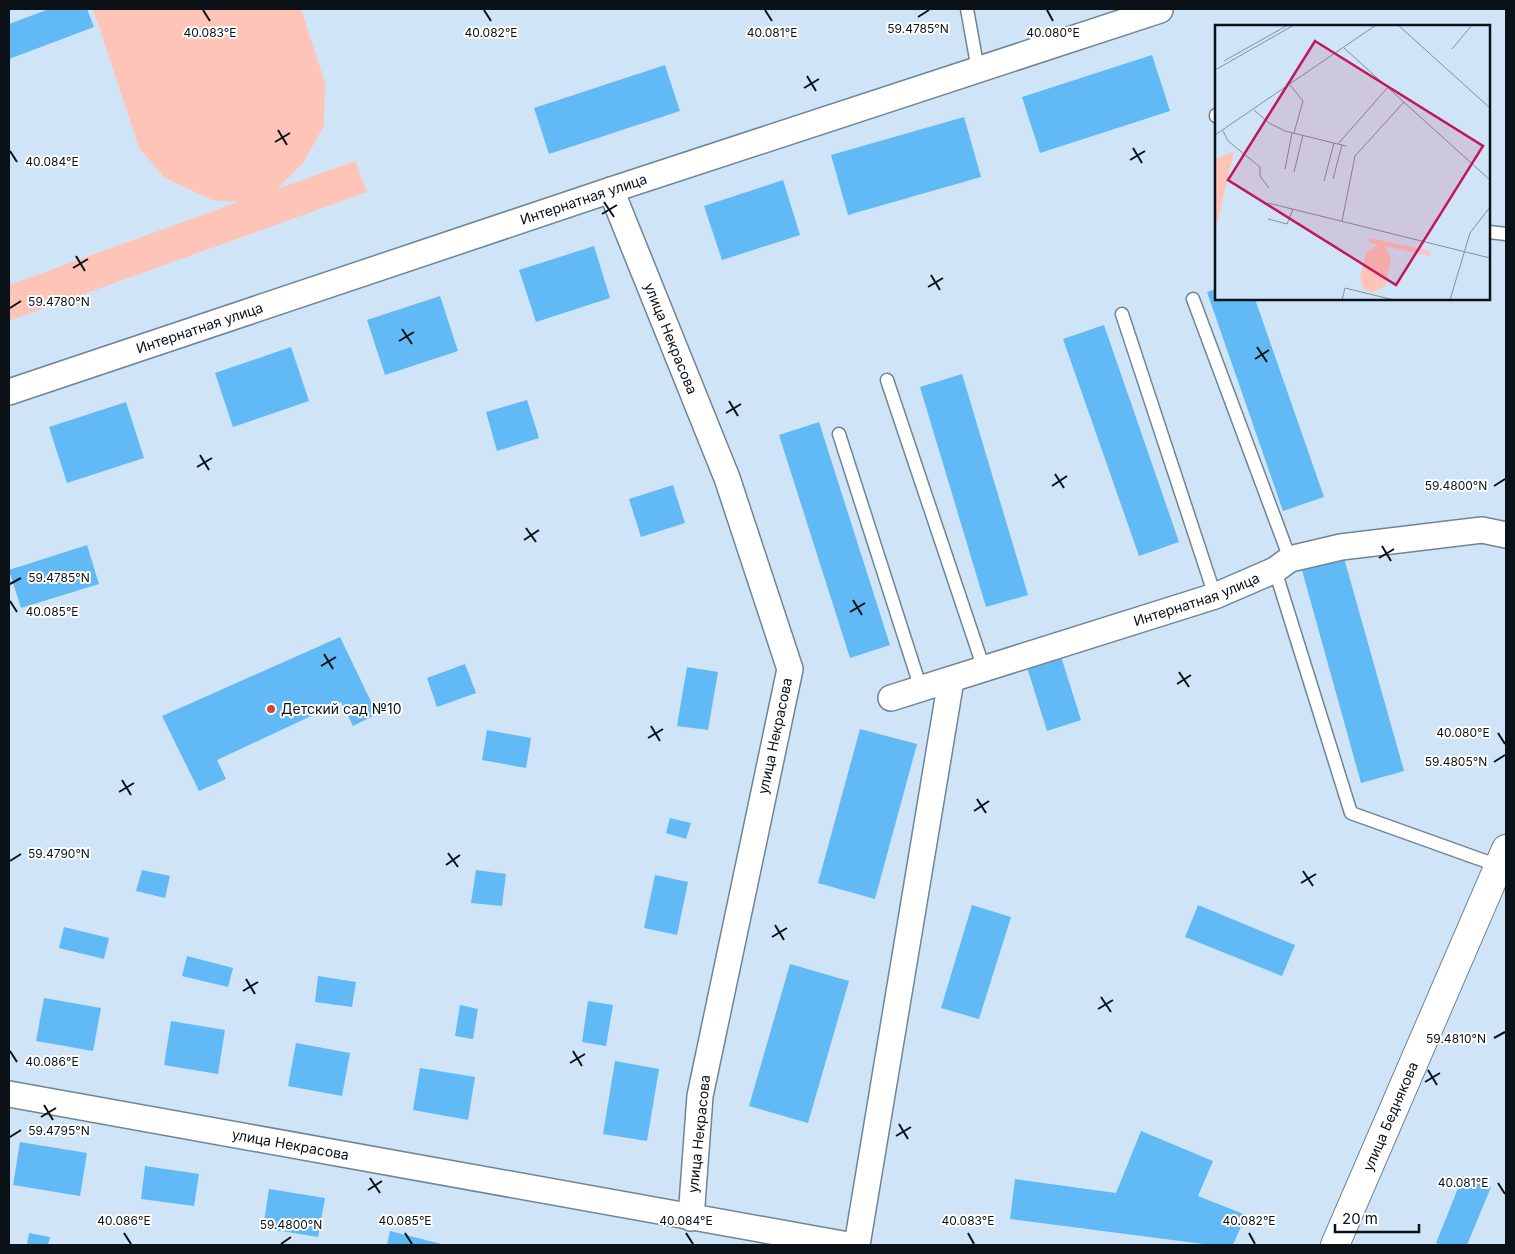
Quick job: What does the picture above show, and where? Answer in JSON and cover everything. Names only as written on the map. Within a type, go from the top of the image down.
[{"type":"street","name":"Интернатная улица","points":[[9,392],[611,190],[1160,10]]},
{"type":"street","name":"улица Некрасова","points":[[611,190],[727,478],[790,669],[700,1096],[691,1218]]},
{"type":"street","name":"Интернатная улица","points":[[891,698],[1215,596],[1282,565],[1341,547],[1482,530],[1506,535]]},
{"type":"street","points":[[857,1245],[951,680]]},
{"type":"street","name":"улица Беднякова","points":[[1335,1245],[1503,858]]},
{"type":"street","name":"улица Некрасова","points":[[9,1094],[848,1245]]},
{"type":"lane","points":[[967,9],[978,70]]},
{"type":"lane","points":[[1490,232],[1506,234]]},
{"type":"lane","points":[[1193,300],[1282,565],[1351,813],[1503,858]]},
{"type":"lane","points":[[1122,314],[1215,596]]},
{"type":"lane","points":[[887,380],[984,669]]},
{"type":"lane","points":[[839,434],[921,689]]},
{"type":"shaded area","points":[[93,9],[301,9],[325,83],[324,126],[303,163],[277,189],[355,161],[367,192],[9,321],[9,285],[238,202],[212,200],[165,178],[139,148]]},
{"type":"building","points":[[49,9],[87,9],[94,27],[9,59],[9,24]]},
{"type":"building","points":[[1152,55],[1170,111],[1040,153],[1022,97]]},
{"type":"building","points":[[665,65],[680,111],[549,154],[534,108]]},
{"type":"building","points":[[964,117],[981,177],[848,215],[831,155]]},
{"type":"building","points":[[783,180],[800,235],[722,260],[704,206]]},
{"type":"building","points":[[594,246],[610,298],[536,322],[519,270]]},
{"type":"building","points":[[1215,289],[1215,300],[1255,300],[1324,497],[1283,511],[1207,292]]},
{"type":"building","points":[[440,296],[458,351],[385,375],[367,320]]},
{"type":"building","points":[[1104,325],[1179,542],[1139,556],[1063,339]]},
{"type":"building","points":[[291,347],[309,401],[233,427],[215,373]]},
{"type":"building","points":[[962,374],[1028,595],[986,607],[920,387]]},
{"type":"building","points":[[527,400],[539,438],[497,451],[486,412]]},
{"type":"building","points":[[126,402],[144,458],[67,483],[49,427]]},
{"type":"building","points":[[819,422],[890,645],[850,658],[779,435]]},
{"type":"building","points":[[673,485],[685,523],[641,537],[629,499]]},
{"type":"building","points":[[87,545],[99,584],[21,608],[9,570]]},
{"type":"building","points":[[1342,551],[1404,771],[1361,783],[1300,563]]},
{"type":"building","points":[[340,637],[377,714],[353,726],[341,702],[217,760],[226,779],[199,791],[162,716]]},
{"type":"building","points":[[1059,650],[1081,720],[1047,731],[1025,661]]},
{"type":"building","points":[[465,664],[476,693],[437,707],[427,678]]},
{"type":"building","points":[[687,667],[718,672],[708,730],[677,726]]},
{"type":"building","points":[[860,729],[917,744],[875,899],[818,883]]},
{"type":"building","points":[[487,730],[531,738],[526,768],[482,760]]},
{"type":"building","points":[[670,818],[691,823],[686,839],[666,833]]},
{"type":"building","points":[[142,870],[170,876],[165,898],[136,891]]},
{"type":"building","points":[[476,870],[506,874],[502,906],[471,903]]},
{"type":"building","points":[[655,875],[688,882],[677,935],[644,928]]},
{"type":"building","points":[[972,905],[1011,917],[979,1019],[941,1008]]},
{"type":"building","points":[[1198,905],[1295,945],[1282,976],[1185,937]]},
{"type":"building","points":[[64,927],[109,938],[104,959],[59,948]]},
{"type":"building","points":[[187,956],[233,968],[228,987],[182,976]]},
{"type":"building","points":[[790,964],[849,981],[808,1123],[749,1106]]},
{"type":"building","points":[[318,976],[356,982],[352,1007],[315,1002]]},
{"type":"building","points":[[44,998],[101,1008],[93,1051],[36,1041]]},
{"type":"building","points":[[588,1001],[613,1005],[606,1046],[582,1042]]},
{"type":"building","points":[[460,1005],[478,1009],[473,1039],[455,1036]]},
{"type":"building","points":[[171,1021],[225,1030],[218,1074],[164,1065]]},
{"type":"building","points":[[296,1043],[350,1053],[342,1096],[288,1086]]},
{"type":"building","points":[[615,1061],[659,1069],[647,1141],[603,1134]]},
{"type":"building","points":[[420,1068],[475,1077],[468,1120],[413,1110]]},
{"type":"building","points":[[1141,1131],[1213,1161],[1198,1196],[1246,1215],[1233,1245],[1211,1245],[1010,1219],[1015,1179],[1116,1193]]},
{"type":"building","points":[[20,1142],[87,1153],[80,1196],[13,1185]]},
{"type":"building","points":[[145,1166],[199,1174],[194,1206],[141,1199]]},
{"type":"building","points":[[1463,1176],[1491,1187],[1467,1245],[1441,1245],[1436,1243]]},
{"type":"building","points":[[269,1189],[325,1198],[318,1237],[263,1228]]},
{"type":"building","points":[[390,1231],[445,1245],[387,1245]]},
{"type":"building","points":[[29,1233],[50,1237],[48,1245],[27,1245]]},
{"type":"place","name":"Детский сад №10","points":[[271,709]]}]
